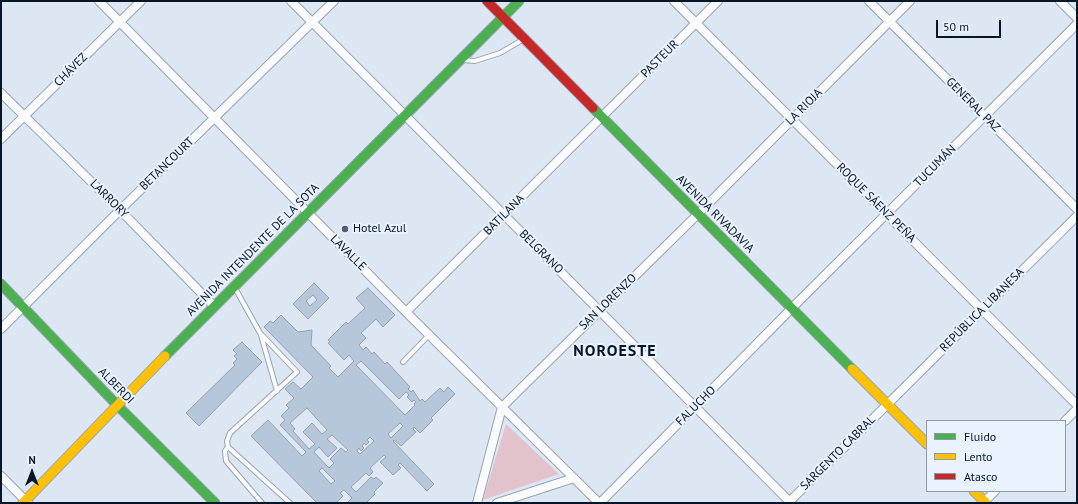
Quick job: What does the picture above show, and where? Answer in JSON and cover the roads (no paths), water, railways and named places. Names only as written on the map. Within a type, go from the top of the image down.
[{"type":"main road","name":"AVENIDA RIVADAVIA","points":[[487,1],[926,443]]},
{"type":"main road","name":"AVENIDA INTENDENTE DE LA SOTA","points":[[25,502],[214,306],[519,1]]},
{"type":"main road","name":"ALBERDI","points":[[1,284],[117,405],[215,503]]},
{"type":"main road","points":[[975,492],[984,502]]},
{"type":"street","name":"LAVALLE","points":[[99,1],[406,312],[599,503]]},
{"type":"street","name":"CHÁVEZ","points":[[1,139],[141,1]]},
{"type":"street","name":"BELGRANO","points":[[291,1],[790,503]]},
{"type":"street","name":"BETANCOURT","points":[[1,329],[120,210],[334,1]]},
{"type":"street","name":"ROQUE SÁENZ PEÑA","points":[[674,1],[1077,405]]},
{"type":"street","name":"PASTEUR","points":[[602,117],[718,1]]},
{"type":"street","name":"GENERAL PAZ","points":[[869,1],[1077,209]]},
{"type":"street","name":"LA RIOJA","points":[[698,214],[910,1]]},
{"type":"street","points":[[1060,1],[1077,18]]},
{"type":"street","name":"TUCUMÁN","points":[[792,308],[1077,24]]},
{"type":"street","name":"LARRORY","points":[[1,93],[120,210],[214,306]]},
{"type":"street","name":"BATILANA","points":[[406,312],[602,117]]},
{"type":"street","name":"SAN LORENZO","points":[[502,407],[698,214]]},
{"type":"street","name":"REPÚBLICA LIBANESA","points":[[888,404],[1077,216]]},
{"type":"street","name":"FALUCHO","points":[[599,503],[792,308]]},
{"type":"street","name":"SARGENTO CABRAL","points":[[790,503],[888,404]]},
{"type":"street","points":[[477,503],[502,407]]},
{"type":"street","points":[[1066,420],[1077,409]]},
{"type":"street","points":[[1,476],[25,502]]},
{"type":"street","points":[[497,503],[574,478]]},
{"type":"street","points":[[984,502],[994,492]]},
{"type":"lane","points":[[460,60],[475,62],[500,53],[525,39]]},
{"type":"lane","points":[[234,287],[260,333],[278,391]]},
{"type":"lane","points":[[260,333],[297,372],[278,391],[230,433],[227,441],[228,447],[226,451],[226,461],[262,503]]},
{"type":"lane","points":[[403,362],[430,335]]},
{"type":"lane","points":[[228,447],[290,503]]},
{"type":"place","name":"Hotel Azul","points":[[345,229]]},
{"type":"district","name":"NOROESTE","points":[[615,351]]}]
